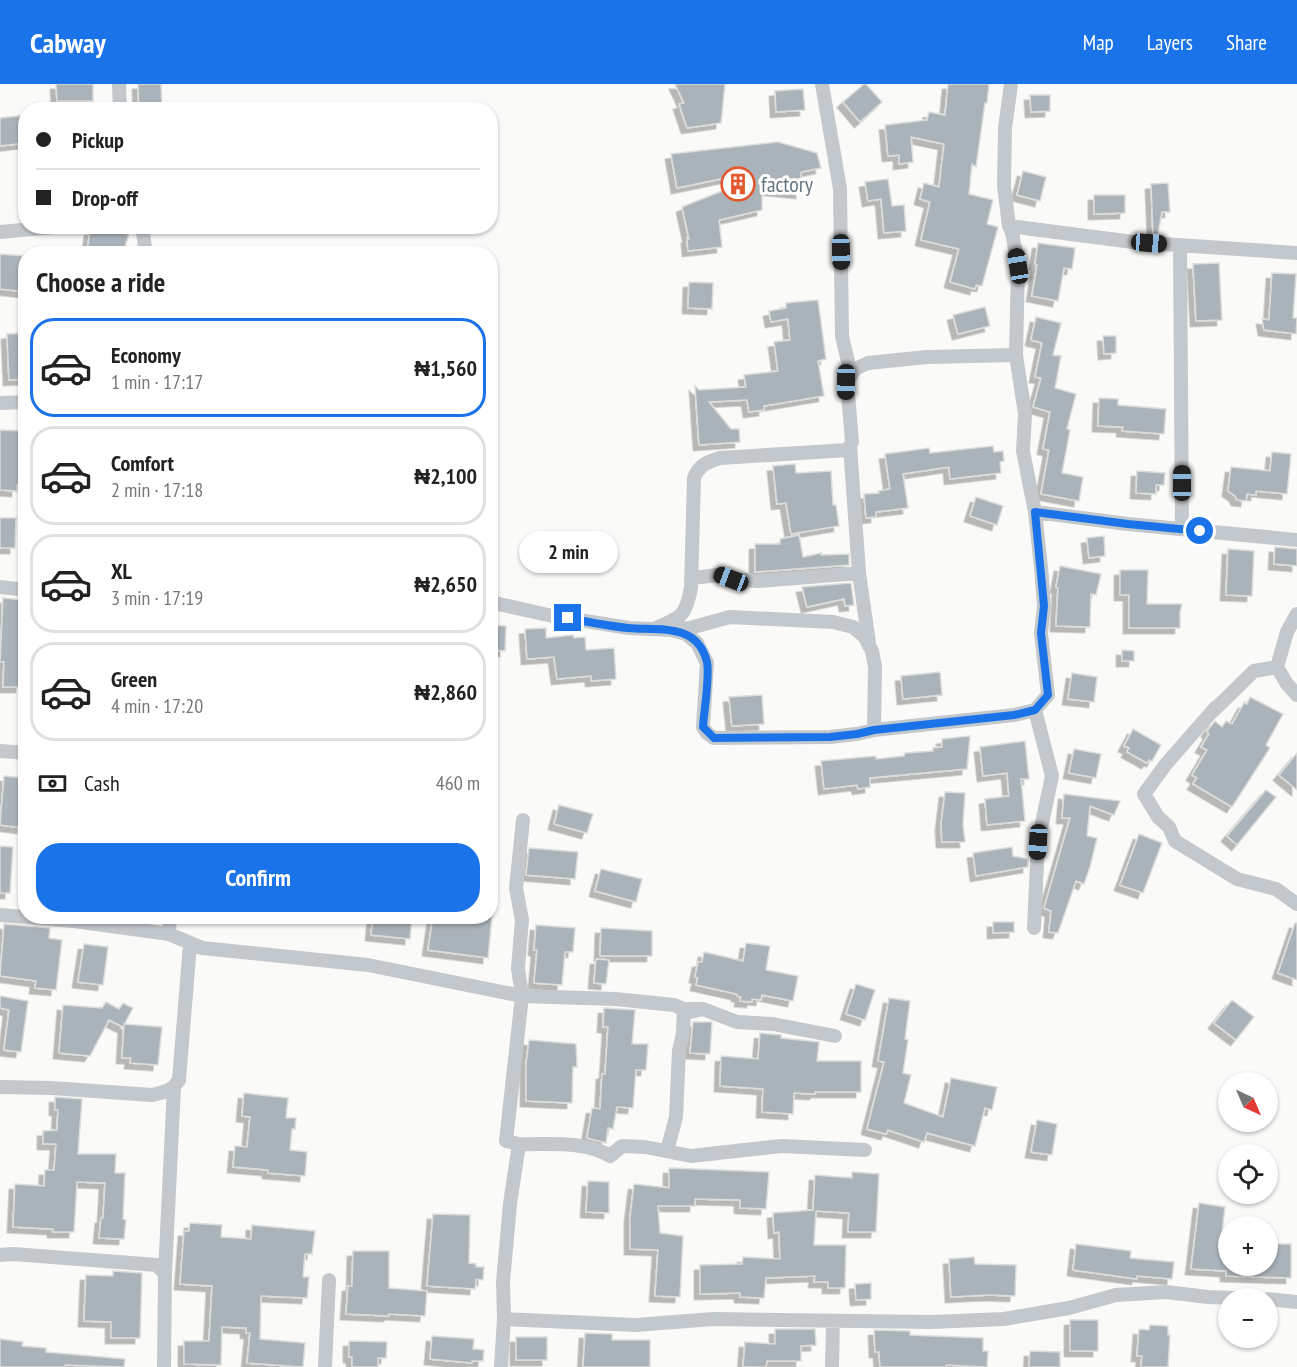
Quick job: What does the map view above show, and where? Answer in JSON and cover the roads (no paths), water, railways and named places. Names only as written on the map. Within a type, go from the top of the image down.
[{"type":"street","points":[[119,84],[120,102]]},
{"type":"street","points":[[822,84],[840,189],[842,336],[851,375]]},
{"type":"street","points":[[498,604],[548,615],[629,628],[672,630],[686,634],[697,643],[707,663],[703,727],[714,738],[830,737],[1014,715],[1035,710],[1048,695],[1041,633],[1044,606],[1035,512],[1023,451],[1025,414],[1016,355],[1018,266],[1009,226],[1004,186],[1005,128],[1011,84]]},
{"type":"street","points":[[1009,226],[1133,242],[1297,253]]},
{"type":"street","points":[[0,232],[18,230]]},
{"type":"street","points":[[1180,245],[1182,529]]},
{"type":"street","points":[[653,628],[679,619],[688,604],[692,578],[694,478],[698,468],[720,458],[848,450],[852,442],[846,382],[855,369],[868,363],[927,357],[1016,355]]},
{"type":"street","points":[[0,403],[18,402]]},
{"type":"street","points":[[850,446],[859,573],[875,667],[874,730]]},
{"type":"street","points":[[1035,512],[1297,540]]},
{"type":"street","points":[[692,578],[718,574],[731,579],[758,581],[859,573]]},
{"type":"street","points":[[0,587],[18,589]]},
{"type":"street","points":[[1276,667],[1287,632],[1297,614]]},
{"type":"street","points":[[672,630],[690,628],[730,617],[833,622],[853,627],[864,636],[870,648]]},
{"type":"street","points":[[1276,667],[1297,695]]},
{"type":"street","points":[[1276,667],[1254,671],[1212,712],[1166,764],[1144,794],[1158,817],[1169,827],[1175,842],[1238,879],[1276,889],[1297,904]]},
{"type":"street","points":[[1034,928],[1038,842],[1052,776],[1035,710]]},
{"type":"street","points":[[0,752],[18,753]]},
{"type":"street","points":[[523,820],[516,888],[522,920],[518,968],[522,996],[506,1142],[585,1145],[598,1148],[610,1156],[622,1146],[645,1147],[691,1155],[781,1146],[865,1150]]},
{"type":"street","points":[[0,915],[18,916]]},
{"type":"street","points":[[96,924],[169,934],[202,948],[368,965],[522,996],[615,999],[674,1005],[690,1012],[703,1010]]},
{"type":"street","points":[[169,934],[170,924]]},
{"type":"street","points":[[164,1367],[165,1274],[174,1087],[178,1080],[190,944]]},
{"type":"street","points":[[671,1152],[668,1147],[676,1117],[679,1051],[683,1033],[684,1009],[703,1010],[737,1022],[773,1024],[835,1035]]},
{"type":"street","points":[[0,1087],[152,1095],[174,1087]]},
{"type":"street","points":[[501,1367],[504,1318],[503,1282],[510,1204],[519,1144]]},
{"type":"street","points":[[0,1256],[13,1254],[144,1263],[157,1265],[165,1274]]},
{"type":"street","points":[[325,1367],[329,1280]]},
{"type":"street","points":[[504,1318],[636,1324],[713,1319],[931,1322],[1004,1319],[1069,1308],[1116,1295],[1166,1292],[1218,1297]]},
{"type":"street","points":[[1278,1300],[1297,1302]]},
{"type":"street","points":[[832,1367],[833,1321]]},
{"type":"place","name":"factory","points":[[738,184]]}]
